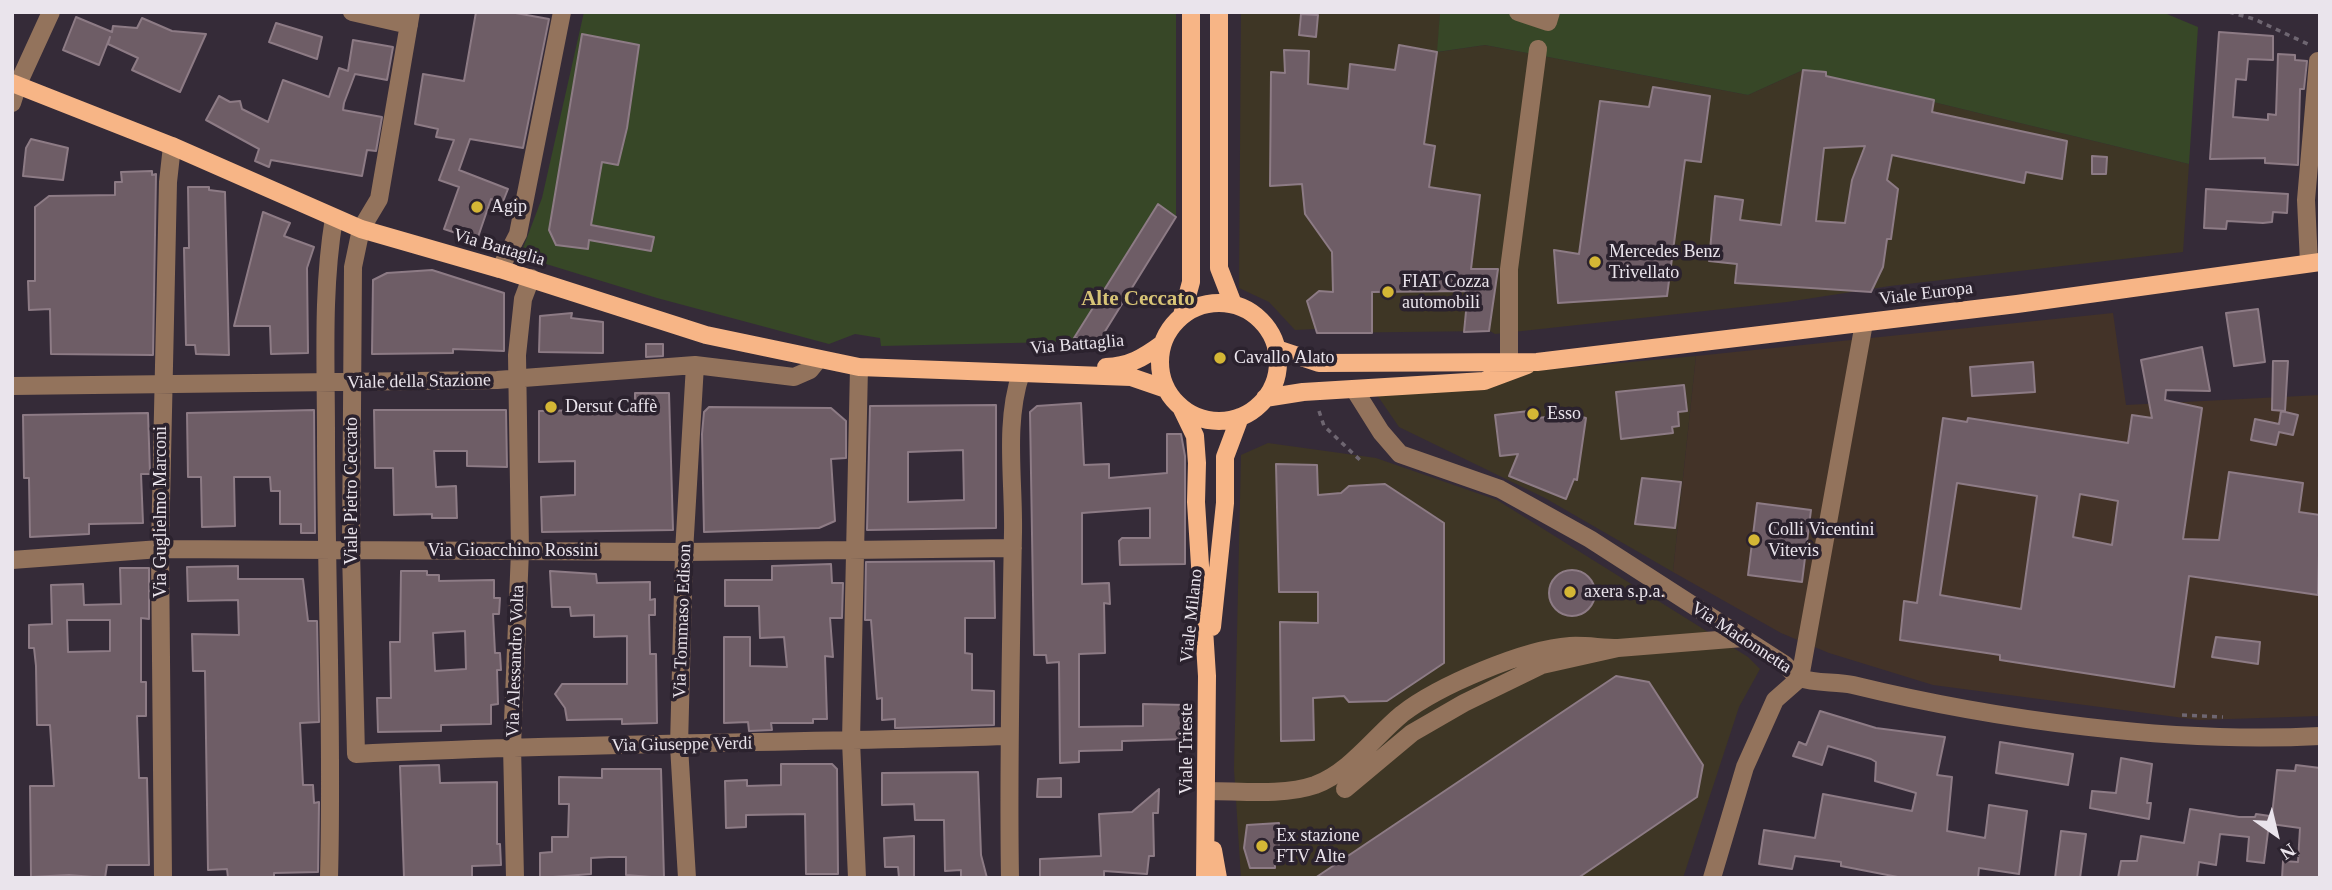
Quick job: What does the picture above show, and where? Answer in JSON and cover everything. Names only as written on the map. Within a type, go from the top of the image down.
[{"type":"main road","points":[[1182,315],[1191,282],[1191,12]]},
{"type":"main road","points":[[1219,12],[1219,268],[1233,304]]},
{"type":"main road","name":"Via Battaglia","points":[[17,75],[361,229],[530,278],[706,334],[859,367],[1131,377],[1166,389]]},
{"type":"main road","name":"Viale Europa","points":[[1276,349],[1319,363],[1537,362],[1864,323],[2314,262]]},
{"type":"main road","points":[[1166,389],[1159,367],[1162,344],[1170,328],[1182,315],[1201,305],[1233,304],[1261,320],[1276,349],[1276,375],[1265,398],[1240,417]]},
{"type":"main road","name":"Via Battaglia","points":[[990,372],[1124,366],[1144,357],[1162,344]]},
{"type":"main road","name":"Viale Europa","points":[[1265,398],[1303,392],[1485,381],[1537,362]]},
{"type":"main road","name":"Viale Milano","points":[[1166,389],[1181,407],[1195,436],[1208,676]]},
{"type":"main road","name":"Viale Milano","points":[[1181,407],[1209,420],[1240,417],[1225,457],[1225,503],[1208,676]]},
{"type":"main road","name":"Viale Trieste","points":[[1205,878],[1208,822],[1208,676]]},
{"type":"main road","name":"Viale Trieste","points":[[1208,822],[1218,878]]},
{"type":"street","points":[[12,103],[17,75],[51,12]]},
{"type":"street","points":[[352,12],[410,19]]},
{"type":"street","points":[[500,269],[517,234],[562,12]]},
{"type":"street","points":[[1518,12],[1548,22],[1551,12]]},
{"type":"street","name":"Viale Pietro Ceccato","points":[[356,754],[351,551],[353,267],[361,229],[379,199],[410,19]]},
{"type":"street","points":[[1509,361],[1509,269],[1538,49]]},
{"type":"street","points":[[2314,262],[2306,200],[2318,61]]},
{"type":"street","name":"Via Guglielmo Marconi","points":[[163,878],[160,549],[162,384],[168,182],[172,146]]},
{"type":"street","name":"Viale Pietro Ceccato","points":[[330,878],[332,755],[326,551],[326,267],[334,218]]},
{"type":"street","name":"Via Alessandro Volta","points":[[515,878],[512,746],[520,551],[517,355],[523,299],[530,278]]},
{"type":"street","points":[[1712,878],[1745,767],[1776,700],[1800,678],[1864,323]]},
{"type":"street","name":"Viale della Stazione","points":[[12,386],[352,384],[519,378],[695,365],[786,377],[803,375],[818,360]]},
{"type":"street","name":"Via Tommaso Edison","points":[[687,878],[679,746],[684,552],[695,365]]},
{"type":"street","points":[[857,878],[851,741],[859,367]]},
{"type":"street","points":[[1010,878],[1008,736],[1013,548],[1012,443],[1014,394],[1021,373]]},
{"type":"street","name":"Via Madonnetta","points":[[1354,389],[1381,432],[1400,454],[1500,489],[1590,539],[1800,678],[1838,681],[1906,698],[2009,716],[2197,734],[2279,738],[2320,736]]},
{"type":"street","name":"Via Gioacchino Rossini","points":[[12,560],[160,549],[684,552],[1013,548]]},
{"type":"street","points":[[1208,791],[1268,791],[1315,785],[1345,768],[1404,713],[1461,679],[1538,652],[1569,646],[1618,648],[1743,638]]},
{"type":"street","points":[[1345,789],[1412,733],[1464,702],[1542,665],[1618,648]]},
{"type":"street","name":"Via Giuseppe Verdi","points":[[356,754],[512,746],[679,746],[1008,736]]},
{"type":"path","points":[[2230,12],[2311,43],[2318,61]]},
{"type":"path","points":[[1319,411],[1324,426],[1361,461]]},
{"type":"path","points":[[2169,714],[2224,716]]},
{"type":"shaded area","points":[[1241,12],[1440,12],[1438,52],[1485,45],[1748,95],[1803,70],[1826,72],[1826,76],[2189,164],[2183,252],[1890,286],[1787,302],[1495,334],[1490,331],[1317,333],[1316,329],[1295,330],[1269,302],[1239,288]]},
{"type":"shaded area","points":[[2113,313],[2126,405],[2320,395],[2320,716],[2199,720],[1933,685],[1829,653],[1781,633],[1673,572],[1696,356]]},
{"type":"shaded area","points":[[1696,356],[1673,572],[1545,498],[1399,427],[1375,392],[1498,374]]},
{"type":"shaded area","points":[[1268,443],[1376,458],[1497,500],[1748,657],[1760,669],[1739,707],[1683,878],[1241,878],[1234,769],[1241,455]]},
{"type":"green space","points":[[584,12],[1176,12],[1176,217],[1099,341],[881,346],[880,338],[855,334],[829,344],[657,298],[520,256],[542,198]]},
{"type":"green space","points":[[1440,12],[2162,12],[2198,27],[2189,164],[1826,76],[1826,72],[1803,70],[1748,95],[1485,45],[1437,52]]},
{"type":"building","points":[[476,12],[510,12],[549,19],[523,148],[470,139],[459,170],[508,189],[502,204],[491,199],[477,240],[444,229],[459,187],[439,180],[454,140],[436,137],[438,129],[415,124],[423,74],[464,81]]},
{"type":"building","points":[[1301,14],[1318,15],[1316,37],[1299,35]]},
{"type":"building","points":[[76,17],[112,32],[113,26],[137,28],[142,18],[172,31],[206,34],[180,92],[132,70],[138,58],[108,44],[110,37],[99,65],[63,50]]},
{"type":"building","points":[[276,23],[322,37],[317,59],[269,42]]},
{"type":"building","points":[[2219,32],[2273,36],[2273,60],[2248,59],[2246,80],[2236,79],[2233,117],[2268,120],[2268,114],[2276,115],[2278,54],[2295,55],[2295,60],[2307,61],[2304,89],[2300,89],[2298,165],[2265,163],[2265,158],[2210,159]]},
{"type":"building","points":[[582,34],[639,45],[627,128],[618,165],[602,162],[591,225],[654,237],[651,251],[589,240],[588,249],[556,245],[549,230]]},
{"type":"building","points":[[353,40],[393,47],[387,80],[355,74],[344,103],[343,110],[382,117],[376,151],[367,150],[362,176],[271,160],[269,167],[255,161],[259,149],[206,120],[219,96],[230,102],[240,101],[242,109],[268,122],[283,80],[329,97],[339,68],[348,71]]},
{"type":"building","points":[[1399,45],[1437,52],[1424,144],[1435,146],[1429,187],[1480,195],[1471,269],[1498,269],[1489,331],[1464,332],[1468,291],[1372,292],[1372,333],[1317,333],[1307,301],[1319,291],[1333,292],[1332,252],[1305,214],[1302,184],[1270,186],[1271,72],[1285,73],[1284,50],[1309,51],[1308,84],[1348,89],[1350,64],[1395,70]]},
{"type":"building","points":[[1803,70],[1826,72],[1826,76],[1934,100],[1932,112],[2067,141],[2062,179],[2026,172],[2024,183],[1892,155],[1887,180],[1898,189],[1891,239],[1887,239],[1883,267],[1871,292],[1735,283],[1737,264],[1709,261],[1715,196],[1743,200],[1740,220],[1781,225]],"holes":[[[1865,146],[1852,180],[1845,223],[1816,221],[1824,148]]]},
{"type":"building","points":[[1653,87],[1710,96],[1701,162],[1685,160],[1667,296],[1558,303],[1554,250],[1579,254],[1600,101],[1649,107]]},
{"type":"building","points":[[31,139],[68,148],[63,180],[23,176],[26,148]]},
{"type":"building","points":[[2092,156],[2107,157],[2106,174],[2092,174]]},
{"type":"building","points":[[152,171],[152,175],[156,174],[153,355],[51,354],[50,309],[29,310],[28,281],[35,281],[35,207],[49,196],[115,195],[115,182],[122,182],[121,172]]},
{"type":"building","points":[[188,187],[209,187],[209,190],[225,192],[229,355],[196,354],[195,345],[186,345],[184,248],[189,248]]},
{"type":"building","points":[[2206,189],[2288,194],[2287,213],[2273,212],[2272,222],[2227,221],[2226,229],[2204,228]]},
{"type":"building","points":[[1158,204],[1176,217],[1099,341],[1074,338]]},
{"type":"building","points":[[263,212],[290,223],[284,236],[314,247],[307,268],[308,353],[271,354],[270,326],[234,326]]},
{"type":"building","points":[[432,270],[504,293],[504,351],[453,349],[453,353],[372,354],[373,280],[387,273]]},
{"type":"building","points":[[2258,309],[2265,362],[2234,366],[2226,313]]},
{"type":"building","points":[[572,313],[571,318],[603,322],[603,353],[539,352],[540,316]]},
{"type":"building","points":[[646,344],[663,344],[663,356],[646,357]]},
{"type":"building","points":[[2202,347],[2210,391],[2166,390],[2165,400],[2202,408],[2183,539],[2219,540],[2229,472],[2303,483],[2299,512],[2320,515],[2318,595],[2189,576],[2174,687],[2000,660],[2000,655],[1900,640],[1904,601],[1917,603],[1943,418],[1967,422],[1968,418],[2128,443],[2132,415],[2152,418],[2141,360]],"holes":[[[1957,483],[2037,496],[2021,609],[1940,595]],[[2080,494],[2118,501],[2112,545],[2073,537]]]},
{"type":"building","points":[[2273,361],[2288,361],[2285,411],[2272,410]]},
{"type":"building","points":[[2033,362],[2035,392],[1972,396],[1970,367]]},
{"type":"building","points":[[1684,385],[1687,411],[1678,412],[1679,426],[1672,427],[1673,433],[1621,439],[1616,392]]},
{"type":"building","points":[[635,393],[669,393],[673,530],[542,532],[541,497],[575,495],[575,461],[539,462],[539,411],[635,409]]},
{"type":"building","points":[[1081,403],[1084,465],[1109,464],[1109,478],[1167,473],[1167,434],[1181,434],[1185,456],[1185,564],[1120,565],[1119,541],[1122,538],[1150,538],[1150,508],[1082,513],[1082,584],[1109,583],[1110,604],[1104,603],[1105,653],[1079,654],[1079,727],[1143,726],[1143,704],[1186,705],[1187,739],[1122,741],[1122,750],[1079,751],[1079,762],[1060,763],[1059,662],[1047,663],[1046,655],[1034,655],[1030,412],[1037,406]]},
{"type":"building","points":[[996,405],[996,528],[867,530],[870,406]],"holes":[[[963,450],[964,500],[908,502],[908,452]]]},
{"type":"building","points":[[709,407],[831,408],[846,421],[846,458],[831,459],[835,521],[819,528],[704,532],[702,434],[704,412]]},
{"type":"building","points":[[314,410],[315,533],[301,533],[301,524],[280,524],[280,491],[271,491],[270,477],[234,477],[235,526],[202,527],[201,477],[188,477],[187,413]]},
{"type":"building","points":[[374,410],[506,410],[507,467],[467,466],[467,451],[434,451],[436,487],[456,486],[457,518],[432,518],[432,514],[394,515],[393,468],[375,468]]},
{"type":"building","points":[[1537,410],[1538,418],[1570,414],[1586,418],[1577,480],[1574,479],[1566,499],[1509,476],[1518,454],[1500,456],[1495,415]]},
{"type":"building","points":[[2281,411],[2298,415],[2293,435],[2279,432],[2276,445],[2251,440],[2255,419],[2279,424]]},
{"type":"building","points":[[148,413],[150,474],[141,474],[143,523],[89,524],[89,534],[30,537],[29,478],[24,478],[23,415]]},
{"type":"building","points":[[1276,464],[1317,465],[1318,495],[1341,493],[1349,486],[1385,484],[1444,523],[1444,663],[1387,701],[1349,702],[1344,696],[1313,698],[1314,740],[1281,741],[1280,622],[1318,623],[1318,592],[1279,592]]},
{"type":"building","points":[[1642,478],[1681,482],[1675,528],[1635,524]]},
{"type":"building","points":[[1757,503],[1811,510],[1802,582],[1748,575]]},
{"type":"building","points":[[994,561],[995,618],[965,618],[965,653],[972,654],[972,690],[994,691],[994,725],[895,728],[895,719],[882,720],[882,698],[877,699],[871,620],[865,620],[866,562]]},
{"type":"building","points":[[831,564],[832,583],[843,583],[842,618],[830,618],[833,657],[825,656],[827,719],[813,719],[813,723],[771,723],[772,730],[749,731],[748,722],[724,723],[724,637],[750,637],[750,666],[787,667],[784,637],[760,638],[759,606],[725,606],[725,580],[772,580],[772,566]]},
{"type":"building","points":[[238,566],[238,579],[303,579],[308,621],[317,621],[319,722],[300,723],[303,785],[313,785],[314,803],[319,802],[318,872],[274,873],[274,878],[228,878],[227,869],[208,870],[205,671],[193,671],[192,634],[239,635],[238,600],[188,601],[187,567]]},
{"type":"building","points":[[120,568],[149,568],[149,619],[141,618],[141,682],[146,682],[146,716],[137,716],[139,778],[147,778],[149,865],[107,865],[105,878],[69,875],[31,877],[30,786],[54,786],[50,725],[37,725],[36,666],[34,648],[29,648],[29,625],[52,624],[51,585],[83,584],[84,605],[121,604]],"holes":[[[67,620],[110,620],[110,651],[68,652]]]},
{"type":"building","points":[[1572,570],[1588,577],[1595,593],[1588,609],[1572,616],[1556,609],[1549,593],[1556,577]]},
{"type":"building","points":[[401,571],[427,571],[427,575],[439,575],[439,581],[494,580],[494,598],[500,598],[499,614],[493,614],[495,653],[500,653],[501,670],[497,670],[498,704],[491,705],[491,724],[441,725],[441,731],[378,732],[377,698],[391,698],[390,642],[400,642]],"holes":[[[465,631],[466,669],[435,671],[433,633]]]},
{"type":"building","points":[[550,571],[596,574],[597,583],[650,582],[650,600],[655,599],[655,615],[649,615],[650,654],[656,654],[657,723],[622,724],[622,719],[567,720],[565,708],[555,694],[562,684],[627,684],[627,636],[594,637],[594,615],[571,616],[570,607],[552,607]]},
{"type":"building","points":[[2216,637],[2260,642],[2258,664],[2212,657]]},
{"type":"building","points":[[1616,676],[1649,682],[1703,765],[1697,797],[1578,878],[1315,878]]},
{"type":"building","points":[[1820,711],[1876,728],[1945,737],[1937,775],[1952,777],[1947,831],[1985,838],[1989,805],[2027,811],[2019,874],[1979,868],[1978,878],[1903,878],[1841,866],[1841,862],[1795,856],[1792,869],[1759,864],[1764,830],[1815,838],[1823,794],[1912,811],[1916,793],[1875,781],[1876,762],[1871,759],[1828,746],[1822,765],[1793,756],[1799,742],[1806,745]]},
{"type":"building","points":[[2000,742],[2073,754],[2068,785],[1996,773]]},
{"type":"building","points":[[2121,758],[2152,764],[2147,803],[2151,803],[2149,819],[2090,808],[2092,791],[2116,793]]},
{"type":"building","points":[[781,764],[832,764],[837,769],[838,874],[806,874],[805,814],[746,815],[746,827],[726,828],[725,781],[747,780],[747,786],[781,785]]},
{"type":"building","points":[[439,765],[440,783],[497,782],[497,844],[500,844],[501,865],[472,866],[472,878],[404,878],[400,766]]},
{"type":"building","points":[[2296,765],[2320,768],[2320,878],[2282,878],[2283,861],[2298,862],[2300,828],[2271,824],[2277,770],[2295,771]]},
{"type":"building","points":[[602,769],[661,769],[664,878],[626,875],[626,857],[609,857],[591,858],[591,874],[540,878],[540,853],[552,852],[552,837],[568,837],[569,804],[559,804],[559,777],[602,778]]},
{"type":"building","points":[[978,772],[981,855],[987,878],[961,878],[961,870],[945,871],[944,820],[915,820],[914,804],[882,805],[882,773]]},
{"type":"building","points":[[1061,778],[1061,797],[1037,797],[1038,779]]},
{"type":"building","points":[[1159,789],[1158,813],[1153,813],[1154,856],[1149,856],[1147,874],[1104,871],[1104,878],[1040,878],[1040,859],[1101,856],[1099,814],[1132,812]]},
{"type":"building","points":[[2190,809],[2239,817],[2255,817],[2256,814],[2270,816],[2264,863],[2247,861],[2249,837],[2220,834],[2216,865],[2199,862],[2197,878],[2118,878],[2121,861],[2137,861],[2141,836],[2184,843]]},
{"type":"building","name":"Ex stazione FTV Alte","points":[[1279,823],[1279,850],[1275,850],[1275,868],[1250,868],[1244,848],[1247,825]]},
{"type":"building","points":[[2061,831],[2086,834],[2080,878],[2055,878]]},
{"type":"building","points":[[914,836],[914,878],[899,878],[898,867],[885,867],[884,838]]},
{"type":"place","name":"Agip","points":[[477,207]]},
{"type":"place","name":"Mercedes Benz Trivellato","points":[[1595,262]]},
{"type":"place","name":"FIAT Cozza automobili","points":[[1388,292]]},
{"type":"place","name":"Cavallo Alato","points":[[1220,358]]},
{"type":"place","name":"Dersut Caffè","points":[[551,407]]},
{"type":"place","name":"Esso","points":[[1533,414]]},
{"type":"place","name":"Colli Vicentini Vitevis","points":[[1754,540]]},
{"type":"place","name":"axera s.p.a.","points":[[1570,592]]},
{"type":"place","name":"Ex stazione FTV Alte","points":[[1262,846]]},
{"type":"district","name":"Alte Ceccato","points":[[1138,300]]}]
